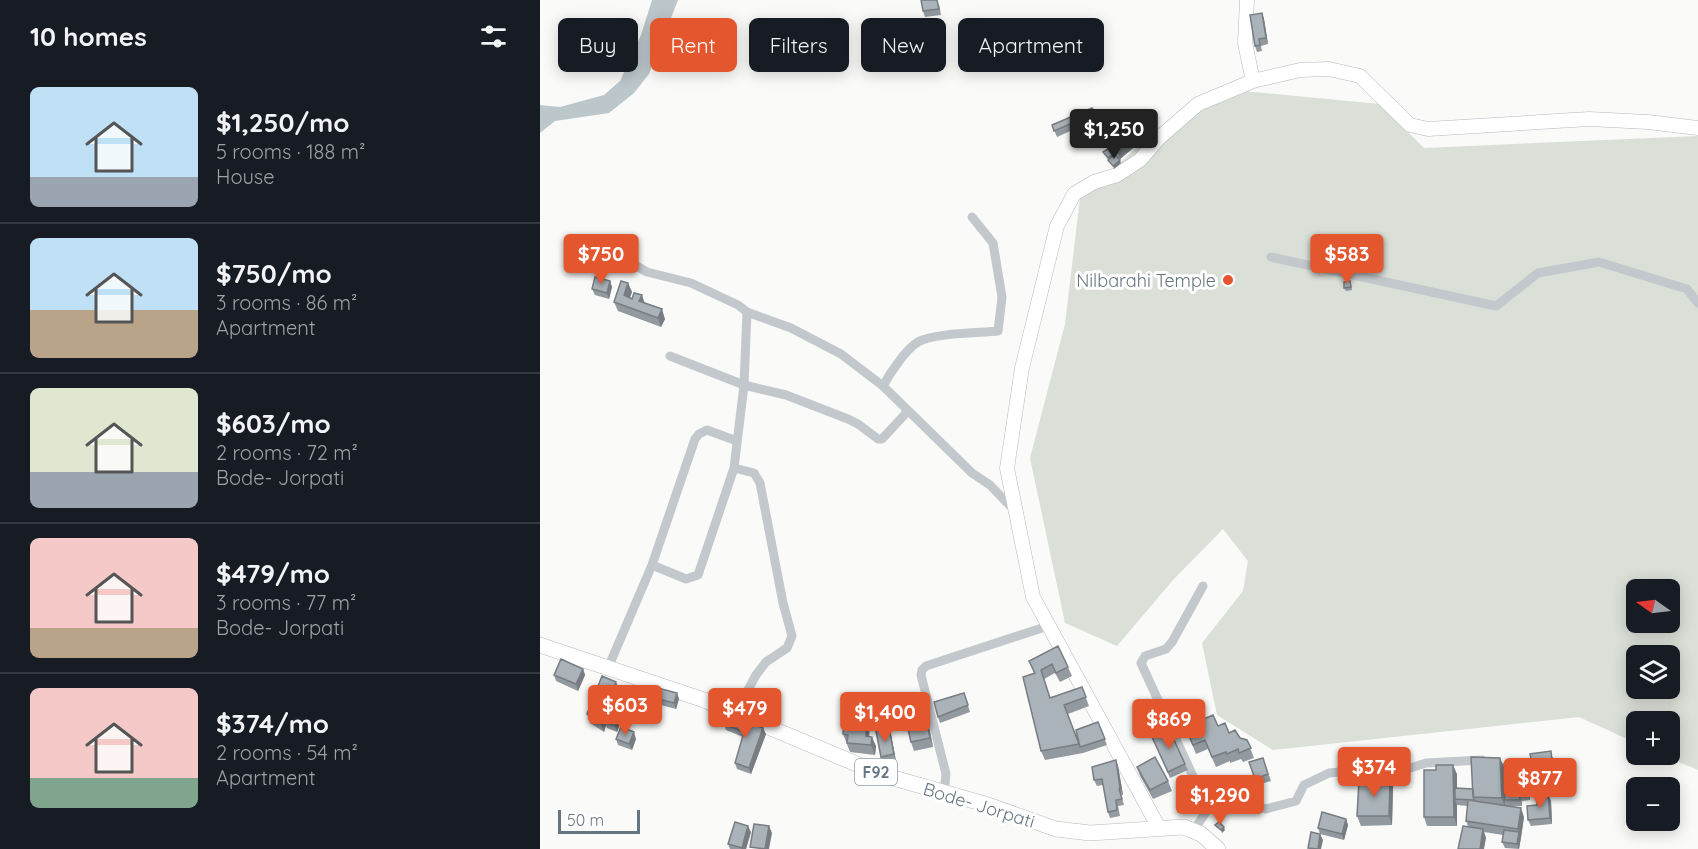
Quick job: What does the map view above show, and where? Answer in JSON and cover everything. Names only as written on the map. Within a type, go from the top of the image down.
[{"type":"main road","points":[[1247,0],[1245,43],[1254,81]]},
{"type":"main road","points":[[1159,828],[1033,597],[1007,468],[1022,368],[1057,225],[1074,194],[1094,183],[1118,175],[1140,160],[1159,138],[1198,104],[1254,81],[1300,70],[1329,69],[1359,76],[1410,125],[1428,129],[1589,118],[1698,128]]},
{"type":"main road","name":"Bode- Jorpati","points":[[540,645],[704,700],[883,775],[944,794],[976,801],[1067,832],[1112,832],[1173,826],[1194,830]]},
{"type":"main road","points":[[1194,830],[1218,849]]},
{"type":"street","points":[[883,386],[917,342],[947,336],[998,331],[1002,297],[993,243],[972,217]]},
{"type":"street","points":[[1271,257],[1496,306],[1538,273],[1599,262],[1687,289],[1698,303]]},
{"type":"street","points":[[633,264],[647,272],[691,283],[738,305],[747,312],[791,328],[841,354],[883,386],[972,472],[986,481],[1016,512]]},
{"type":"street","points":[[652,565],[686,579],[698,575],[734,468],[744,385],[747,312]]},
{"type":"street","points":[[670,356],[744,385],[786,395],[848,419],[878,439],[882,439],[908,411]]},
{"type":"street","points":[[608,668],[652,565],[695,439],[707,430],[737,441]]},
{"type":"street","points":[[734,468],[754,473],[760,483],[783,603],[792,636],[787,648],[766,662],[756,675],[735,714]]},
{"type":"street","points":[[1203,586],[1172,642],[1166,649],[1145,656],[1141,663],[1209,809]]},
{"type":"street","points":[[944,794],[946,774],[921,675],[922,670],[926,666],[1048,626]]},
{"type":"street","points":[[1194,830],[1209,809],[1239,804],[1266,809],[1296,801],[1304,785],[1329,773],[1361,770],[1383,773],[1407,770],[1426,763],[1495,759]]},
{"type":"shaded area","points":[[652,0],[678,0],[671,18],[650,18],[650,71],[634,93],[609,113],[555,121],[540,133],[540,105],[560,107],[604,95],[620,81],[624,72],[638,72],[638,42]]},
{"type":"shaded area","points":[[1232,90],[1380,104],[1424,148],[1698,136],[1698,770],[1680,762],[1680,711],[1626,711],[1626,738],[1579,717],[1273,750],[1217,715],[1202,643],[1243,591],[1248,561],[1223,529],[1173,580],[1117,646],[1065,623],[1030,458],[1065,324],[1080,198],[1141,144]]},
{"type":"building","points":[[921,0],[937,0],[939,9],[923,11]]},
{"type":"building","points":[[1262,13],[1266,38],[1259,39],[1260,45],[1255,46],[1250,15]]},
{"type":"building","points":[[1092,108],[1095,113],[1054,131],[1052,125]]},
{"type":"building","points":[[1104,111],[1108,126],[1102,127],[1098,113]]},
{"type":"building","points":[[1122,122],[1126,126],[1120,131],[1116,126]]},
{"type":"building","points":[[1130,128],[1137,137],[1118,152],[1111,143]]},
{"type":"building","points":[[1108,149],[1113,154],[1108,158],[1103,152]]},
{"type":"building","points":[[1115,154],[1120,160],[1113,166],[1108,160]]},
{"type":"building","points":[[595,277],[610,281],[607,293],[592,289]]},
{"type":"building","points":[[621,281],[628,283],[624,295],[632,299],[634,293],[642,295],[639,301],[662,309],[658,318],[614,302]]},
{"type":"building","points":[[1350,281],[1351,287],[1344,288],[1344,282]]},
{"type":"building","points":[[1058,646],[1068,667],[1056,673],[1052,664],[1041,670],[1050,698],[1082,687],[1086,697],[1064,705],[1079,744],[1041,751],[1023,677],[1035,673],[1029,661]]},
{"type":"building","points":[[561,659],[583,669],[576,684],[554,675]]},
{"type":"building","points":[[602,676],[616,682],[600,723],[587,714]]},
{"type":"building","points":[[654,687],[677,693],[674,703],[651,697]]},
{"type":"building","points":[[964,693],[968,705],[938,717],[934,702]]},
{"type":"building","points":[[846,695],[866,696],[866,736],[872,737],[871,745],[847,743],[848,735],[843,734]]},
{"type":"building","points":[[612,702],[622,706],[615,726],[605,722]]},
{"type":"building","points":[[882,702],[886,724],[877,726],[873,703]]},
{"type":"building","points":[[923,707],[930,738],[911,742],[904,712]]},
{"type":"building","points":[[728,714],[763,728],[749,768],[735,763],[744,732],[724,724]]},
{"type":"building","points":[[1213,715],[1218,726],[1225,723],[1229,733],[1235,730],[1240,738],[1247,740],[1251,748],[1239,753],[1238,749],[1212,757],[1205,740],[1193,745],[1185,727]]},
{"type":"building","points":[[1098,722],[1105,739],[1080,747],[1076,730]]},
{"type":"building","points":[[621,727],[634,732],[629,744],[616,739]]},
{"type":"building","points":[[889,728],[894,754],[881,757],[876,731]]},
{"type":"building","points":[[1169,729],[1185,764],[1168,772],[1152,737]]},
{"type":"building","points":[[1551,751],[1552,761],[1532,764],[1530,754]]},
{"type":"building","points":[[1155,757],[1168,781],[1150,790],[1137,767]]},
{"type":"building","points":[[1471,757],[1500,758],[1502,798],[1473,797]]},
{"type":"building","points":[[1263,758],[1268,774],[1255,779],[1249,762]]},
{"type":"building","points":[[1116,760],[1122,799],[1116,800],[1117,810],[1108,812],[1102,779],[1094,780],[1092,767]]},
{"type":"building","points":[[1518,761],[1527,761],[1528,794],[1519,794],[1520,800],[1505,800],[1504,764],[1518,764]]},
{"type":"building","points":[[1532,764],[1551,764],[1551,777],[1541,777],[1541,781],[1532,781]]},
{"type":"building","points":[[1436,765],[1453,765],[1454,817],[1424,817],[1424,770],[1436,770]]},
{"type":"building","points":[[1380,777],[1392,777],[1392,785],[1390,779],[1380,779]]},
{"type":"building","points":[[1390,779],[1389,816],[1357,816],[1359,780]]},
{"type":"building","points":[[1542,780],[1552,780],[1551,793],[1541,792]]},
{"type":"building","points":[[1455,788],[1473,789],[1474,800],[1455,799]]},
{"type":"building","points":[[1548,795],[1550,818],[1528,820],[1527,806],[1537,805],[1537,796]]},
{"type":"building","points":[[1468,800],[1521,808],[1518,829],[1466,821]]},
{"type":"building","points":[[1322,812],[1346,819],[1342,834],[1318,828]]},
{"type":"building","points":[[735,822],[748,826],[742,848],[728,844]]},
{"type":"building","points":[[1219,822],[1224,827],[1221,830],[1215,825]]},
{"type":"building","points":[[754,824],[769,826],[765,849],[750,847]]},
{"type":"building","points":[[1463,826],[1483,829],[1480,849],[1458,849]]},
{"type":"building","points":[[1504,830],[1519,832],[1517,844],[1502,842]]},
{"type":"building","points":[[1311,832],[1320,834],[1318,849],[1308,848]]},
{"type":"place","name":"Nilbarahi Temple","points":[[1228,280]]}]
